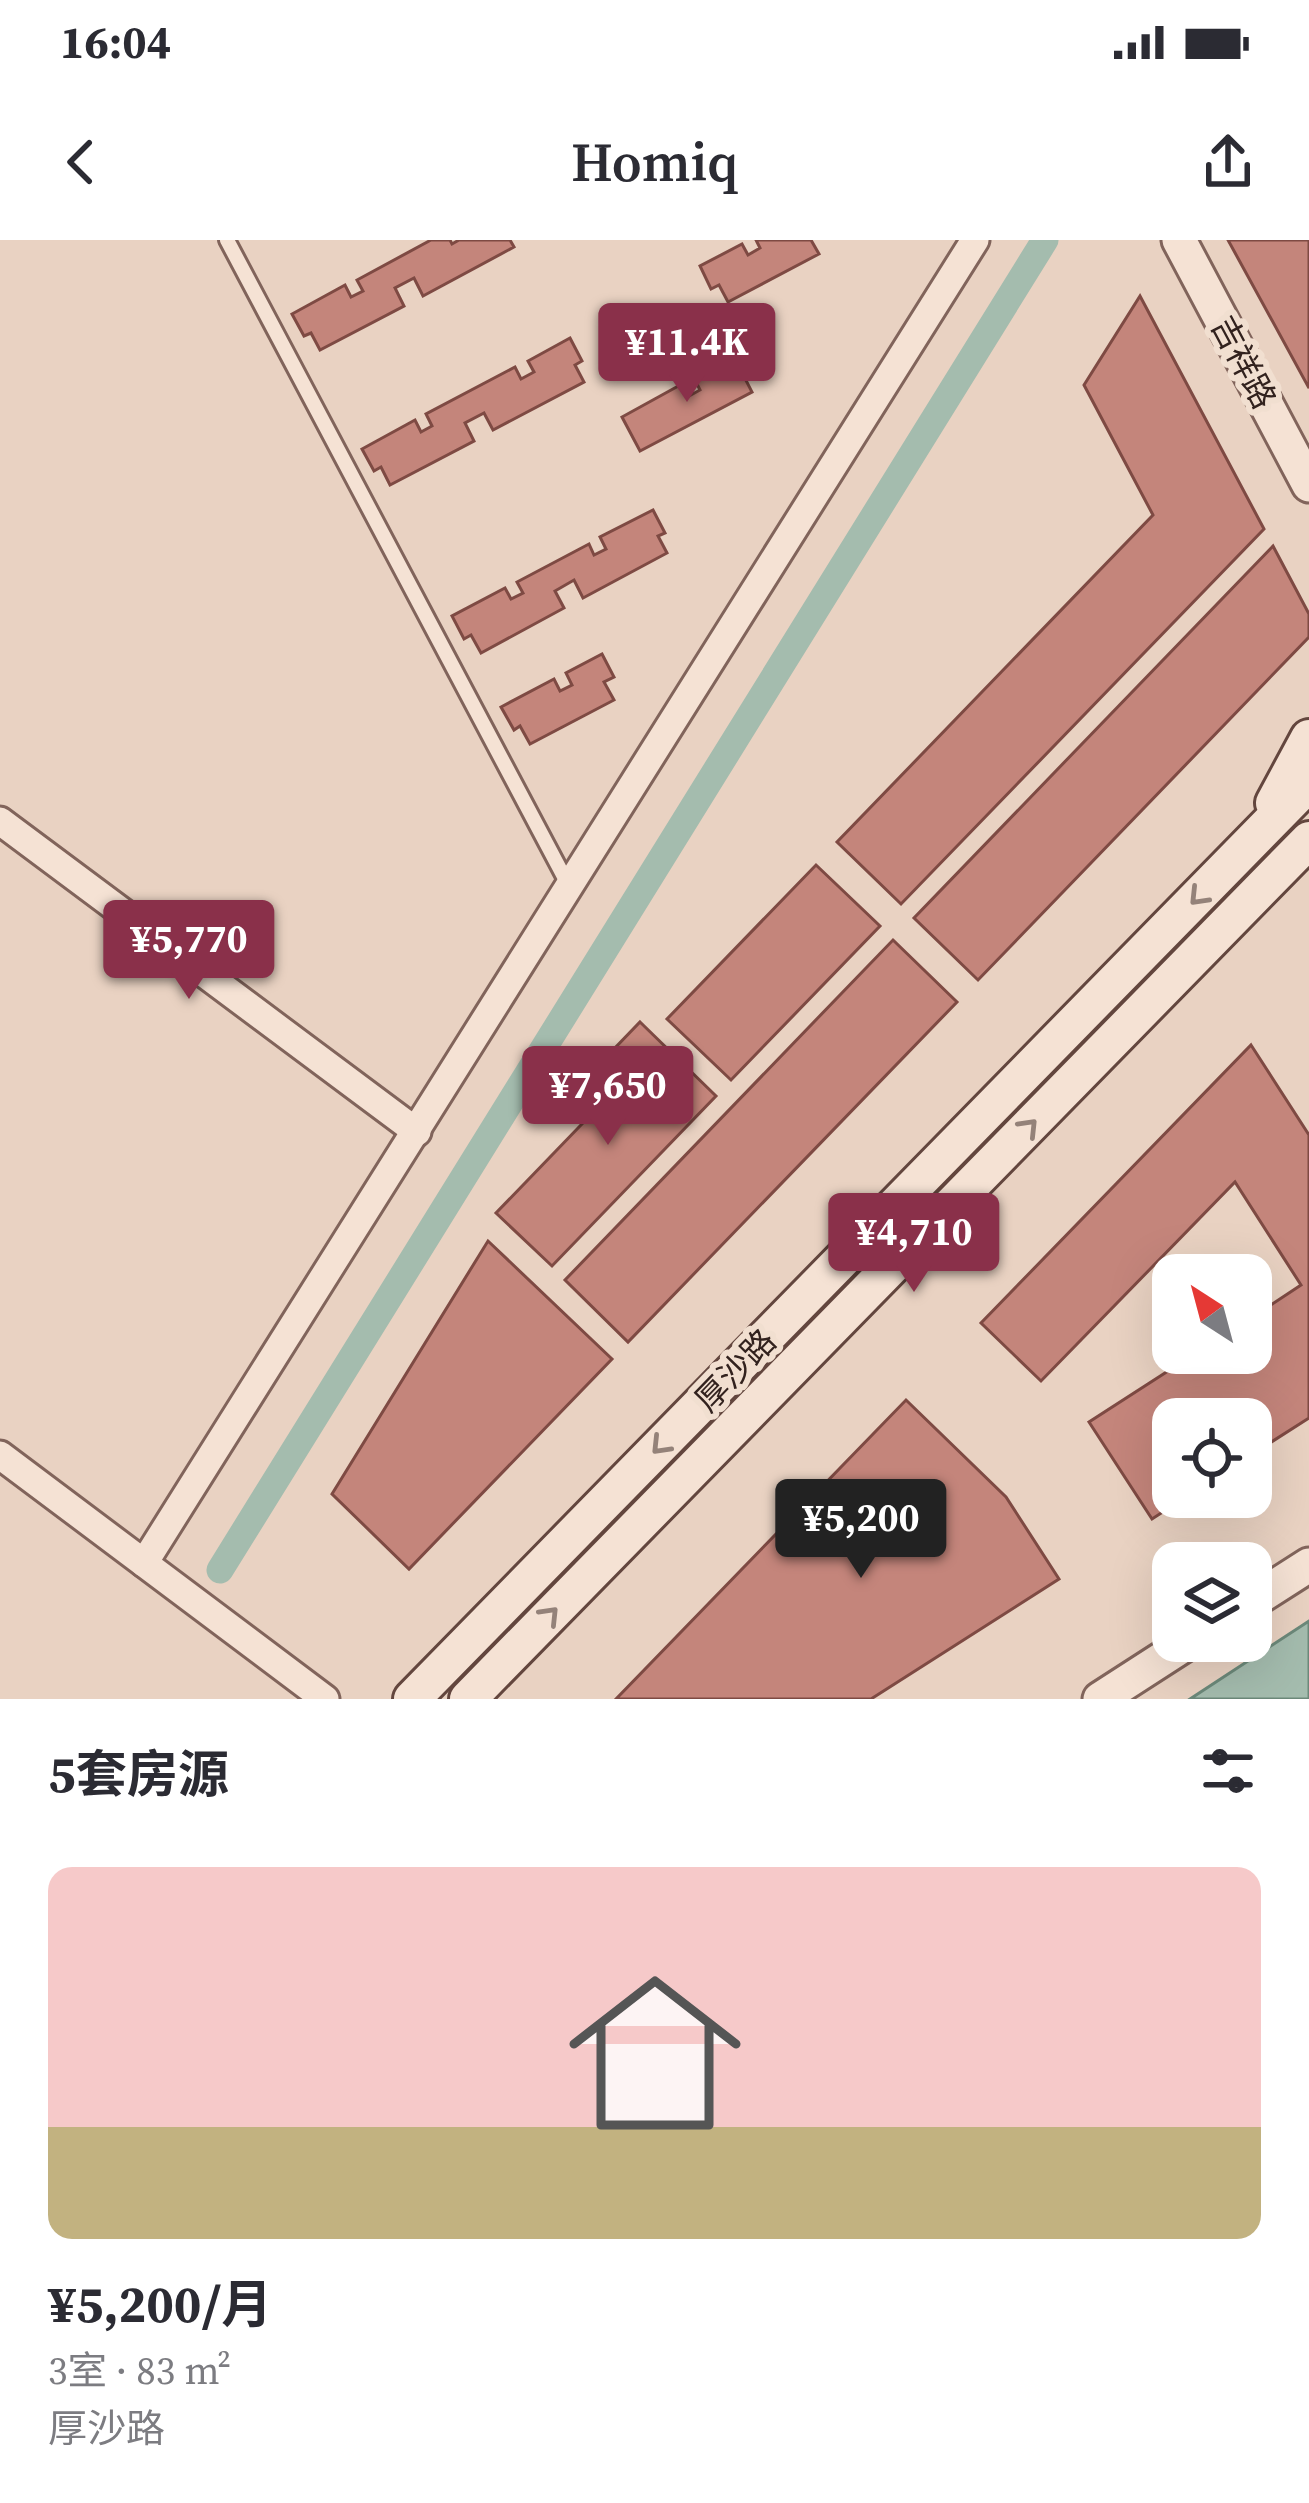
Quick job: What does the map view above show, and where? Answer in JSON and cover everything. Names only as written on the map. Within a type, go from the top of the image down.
[{"type":"main road","points":[[1253,840],[1309,738]]},
{"type":"main road","name":"厚沙路","points":[[412,1699],[1309,783]]},
{"type":"main road","name":"厚沙路","points":[[468,1699],[1295,860],[1309,840]]},
{"type":"street","points":[[144,1563],[975,240]]},
{"type":"street","name":"吉祥路","points":[[1179,240],[1309,485]]},
{"type":"street","points":[[0,821],[417,1132]]},
{"type":"street","points":[[0,1455],[325,1699]]},
{"type":"street","points":[[1272,1589],[1309,1565]]},
{"type":"street","points":[[1100,1699],[1157,1662]]},
{"type":"lane","points":[[226,240],[569,888]]},
{"type":"shaded area","points":[[1309,1621],[1309,1699],[1190,1699],[1246,1662],[1272,1662],[1272,1645]]},
{"type":"building","points":[[431,240],[452,244],[510,240],[514,247],[423,296],[414,278],[395,288],[404,306],[320,350],[311,333],[304,336],[292,314],[345,285],[351,297],[363,291],[357,280]]},
{"type":"building","points":[[756,240],[811,240],[819,254],[728,302],[719,285],[711,289],[700,266],[742,244],[748,255],[760,248]]},
{"type":"building","points":[[1228,240],[1309,240],[1309,388]]},
{"type":"building","points":[[1140,296],[1264,529],[901,904],[837,842],[1153,515],[1084,385]]},
{"type":"building","points":[[570,338],[582,361],[575,365],[584,382],[493,430],[484,413],[465,423],[474,441],[390,485],[381,467],[374,471],[362,449],[415,420],[421,432],[432,426],[426,414],[515,367],[521,379],[534,372],[528,361]]},
{"type":"building","points":[[734,357],[752,392],[640,451],[622,417],[682,384],[689,396],[700,390],[694,378]]},
{"type":"building","points":[[653,510],[665,533],[658,536],[667,553],[583,598],[574,580],[555,591],[564,608],[481,653],[471,635],[464,639],[452,616],[505,588],[511,599],[523,593],[517,582],[589,544],[594,555],[606,549],[600,537]]},
{"type":"building","points":[[1273,546],[1309,614],[1309,637],[978,980],[914,918]]},
{"type":"building","points":[[602,654],[614,677],[604,682],[614,700],[530,744],[520,726],[514,730],[501,707],[554,679],[560,691],[572,685],[566,673]]},
{"type":"building","points":[[816,865],[880,926],[731,1080],[667,1019]]},
{"type":"building","points":[[893,940],[957,1002],[628,1342],[565,1280]]},
{"type":"building","points":[[640,1022],[716,1096],[552,1266],[496,1213],[634,1070],[613,1050]]},
{"type":"building","points":[[1251,1045],[1309,1135],[1309,1418],[1272,1442],[1272,1398],[1152,1398],[1152,1519],[1089,1422],[1163,1374],[1272,1374],[1272,1304],[1301,1285],[1235,1182],[1165,1254],[1152,1254],[1152,1267],[1041,1381],[981,1323]]},
{"type":"building","points":[[488,1241],[612,1359],[409,1569],[332,1494]]},
{"type":"building","points":[[906,1400],[1006,1497],[1059,1579],[871,1699],[616,1699]]},
{"type":"waterway","points":[[220,1570],[1045,240]]}]
